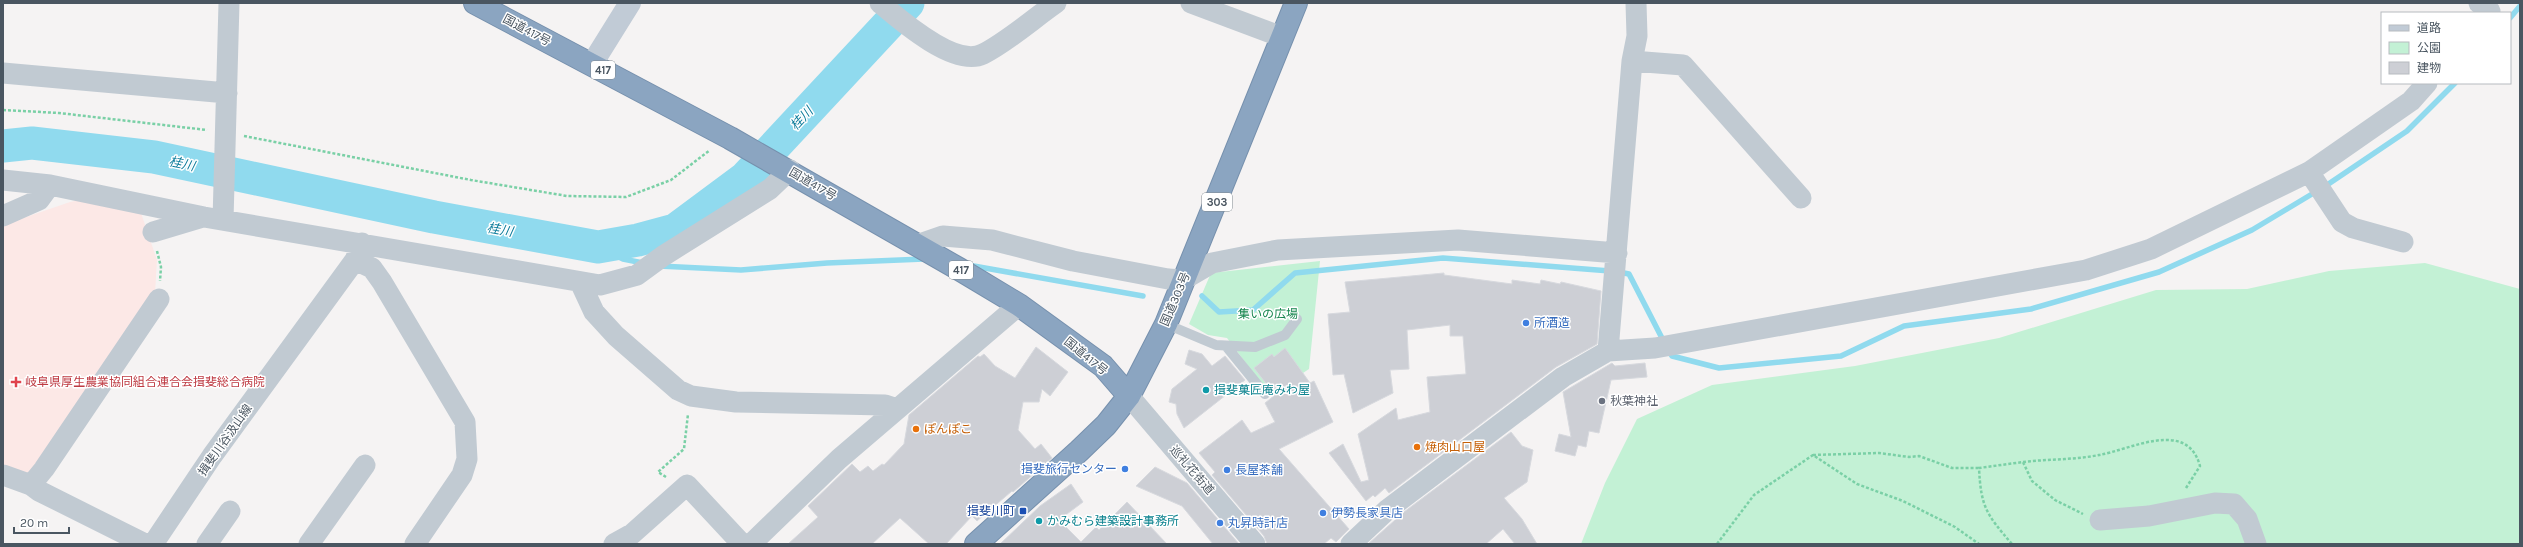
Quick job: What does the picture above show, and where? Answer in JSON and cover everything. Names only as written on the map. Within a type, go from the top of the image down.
[{"type":"highway","name":"国道417号","points":[[475,3],[784,167],[1019,305],[1103,366],[1129,396]]},
{"type":"highway","name":"国道303号","points":[[976,544],[1106,425],[1129,396],[1166,324],[1296,3]]},
{"type":"street","points":[[216,215],[227,93],[229,3]]},
{"type":"street","points":[[592,64],[630,3]]},
{"type":"street","points":[[880,3],[912,29],[956,55],[982,55],[1056,3]]},
{"type":"street","points":[[1191,3],[1282,37]]},
{"type":"street","points":[[1608,351],[1632,61],[1638,36],[1636,3]]},
{"type":"street","points":[[1632,61],[1683,65],[1801,198]]},
{"type":"street","points":[[3,73],[227,93]]},
{"type":"street","points":[[1351,544],[1387,510],[1563,377],[1608,351],[1655,348],[2086,270],[2151,250],[2309,172],[2411,101],[2426,84]]},
{"type":"street","points":[[3,180],[50,185],[216,215],[359,252],[581,284],[600,285],[637,275],[663,256],[770,189],[784,167]]},
{"type":"street","points":[[2309,172],[2342,222],[2353,228],[2403,242]]},
{"type":"street","points":[[3,216],[39,200],[50,185]]},
{"type":"street","points":[[154,232],[216,215]]},
{"type":"street","points":[[917,245],[943,236],[992,240],[1073,261],[1168,279],[1183,280],[1212,263],[1286,250],[1458,240],[1617,256]]},
{"type":"street","points":[[359,252],[382,282],[465,422],[467,459],[462,475],[415,544]]},
{"type":"street","name":"揖斐川谷汲山線","points":[[153,544],[212,456],[359,252]]},
{"type":"street","points":[[581,284],[594,312],[603,322],[678,390],[691,396],[736,402],[886,405],[897,409]]},
{"type":"street","points":[[31,485],[44,469],[159,299]]},
{"type":"street","points":[[751,544],[839,459],[1019,305]]},
{"type":"street","name":"巡礼花街道","points":[[1129,396],[1256,544]]},
{"type":"street","points":[[309,544],[365,465]]},
{"type":"street","points":[[3,475],[31,485],[39,491],[145,544]]},
{"type":"street","points":[[614,544],[632,534],[687,485],[742,544]]},
{"type":"street","points":[[2100,520],[2167,512],[2215,503],[2234,504],[2247,519],[2256,544]]},
{"type":"street","points":[[207,544],[230,511]]},
{"type":"lane","points":[[1166,324],[1216,345],[1255,347],[1285,335],[1297,320]]},
{"type":"lane","points":[[1226,346],[1265,394]]},
{"type":"path","points":[[3,110],[59,113],[224,135],[567,196],[626,197],[671,180],[706,155],[727,136]]},
{"type":"path","points":[[154,232],[161,267],[159,299]]},
{"type":"path","points":[[684,487],[658,472],[684,449],[691,396]]},
{"type":"path","points":[[1717,544],[1754,495],[1812,455],[1879,453],[1909,457],[1919,456],[1952,468],[1979,468],[2023,462],[2098,456],[2159,439],[2176,442],[2187,446],[2197,455],[2200,466],[2194,479],[2169,506],[2167,512]]},
{"type":"path","points":[[1812,455],[1857,484],[1903,501],[1954,528],[1979,544]]},
{"type":"path","points":[[2023,462],[2032,481],[2054,500],[2100,520]]},
{"type":"path","points":[[1979,468],[1981,498],[1984,509],[2012,544]]},
{"type":"shaded area","points":[[86,199],[140,210],[157,260],[155,293],[27,477],[3,466],[3,225],[70,202]]},
{"type":"green space","name":"集いの広場","points":[[1320,261],[1309,369],[1270,395],[1227,338],[1208,335],[1189,324],[1211,273]]},
{"type":"green space","points":[[2425,263],[2520,289],[2520,544],[1581,544],[1605,483],[1637,419],[1712,385],[1855,366],[1999,338],[2156,290],[2247,289],[2329,271]]},
{"type":"building","points":[[1444,273],[1444,275],[1512,284],[1512,280],[1540,284],[1541,280],[1560,284],[1561,282],[1601,291],[1597,344],[1556,367],[1389,493],[1385,488],[1375,497],[1373,495],[1366,501],[1329,453],[1343,444],[1361,482],[1369,480],[1358,434],[1396,408],[1398,420],[1430,412],[1427,377],[1466,374],[1463,336],[1450,336],[1450,325],[1407,330],[1409,369],[1390,370],[1393,393],[1353,413],[1344,374],[1333,375],[1328,314],[1350,312],[1345,282]]},
{"type":"building","points":[[1036,347],[1068,372],[1050,396],[1042,389],[1039,402],[1023,402],[1018,430],[1035,449],[1041,444],[1052,458],[977,521],[972,516],[946,544],[929,544],[900,518],[872,544],[788,544],[818,517],[808,506],[852,464],[860,472],[868,466],[873,471],[882,464],[884,465],[904,444],[909,415],[978,356],[980,357],[984,354],[995,366],[1015,378]]},
{"type":"building","points":[[1285,348],[1310,383],[1314,381],[1333,422],[1279,449],[1349,529],[1336,542],[1331,538],[1324,544],[1267,544],[1264,536],[1212,475],[1215,472],[1199,453],[1242,420],[1251,433],[1275,422],[1265,403],[1275,395],[1254,368],[1272,354],[1274,357]]},
{"type":"building","name":"揖斐菓匠庵みわ屋","points":[[1189,350],[1202,354],[1212,366],[1225,356],[1245,380],[1184,428],[1177,414],[1176,404],[1169,402],[1172,389],[1197,369],[1185,364]]},
{"type":"building","points":[[1612,363],[1615,366],[1645,363],[1647,377],[1611,380],[1599,433],[1589,431],[1586,447],[1578,445],[1575,456],[1555,451],[1559,434],[1571,437],[1563,392]]},
{"type":"building","points":[[1511,432],[1522,446],[1533,450],[1527,482],[1504,498],[1522,519],[1537,544],[1515,544],[1503,529],[1486,544],[1368,544],[1404,512]]},
{"type":"building","points":[[1155,467],[1187,483],[1239,544],[1213,544],[1182,506],[1136,486]]},
{"type":"building","points":[[1071,484],[1083,502],[1059,520],[1081,542],[1096,527],[1099,530],[1127,502],[1167,544],[1000,544],[1040,506]]},
{"type":"waterway","name":"桂川","points":[[3,146],[32,143],[154,157],[434,217],[598,247],[638,240],[675,230],[745,178],[908,3]]},
{"type":"waterway","points":[[2511,17],[2520,6]]},
{"type":"waterway","points":[[2324,187],[2407,131],[2454,84]]},
{"type":"waterway","points":[[1668,350],[1672,356],[1719,368],[1841,356],[1904,326],[2031,309],[2159,272],[2252,230],[2317,191]]},
{"type":"waterway","points":[[598,247],[623,259],[643,263]]},
{"type":"waterway","points":[[1202,296],[1219,312],[1253,310],[1295,273],[1443,258],[1610,271]]},
{"type":"waterway","points":[[659,266],[741,270],[827,263],[924,259]]},
{"type":"waterway","points":[[968,265],[1143,296]]},
{"type":"waterway","points":[[1619,272],[1629,274],[1664,342]]},
{"type":"place","name":"所酒造","points":[[1526,323]]},
{"type":"place","name":"岐阜県厚生農業協同組合連合会揖斐総合病院","points":[[16,382]]},
{"type":"place","name":"揖斐菓匠庵みわ屋","points":[[1206,390]]},
{"type":"place","name":"秋葉神社","points":[[1602,401]]},
{"type":"place","name":"ぽんぽこ","points":[[916,429]]},
{"type":"place","name":"焼肉山口屋","points":[[1417,447]]},
{"type":"place","name":"揖斐旅行センター","points":[[1125,469]]},
{"type":"place","name":"長屋茶舗","points":[[1227,470]]},
{"type":"place","name":"揖斐川町","points":[[1023,511]]},
{"type":"place","name":"伊勢長家具店","points":[[1323,513]]},
{"type":"place","name":"かみむら建築設計事務所","points":[[1039,521]]},
{"type":"place","name":"丸昇時計店","points":[[1220,523]]}]
